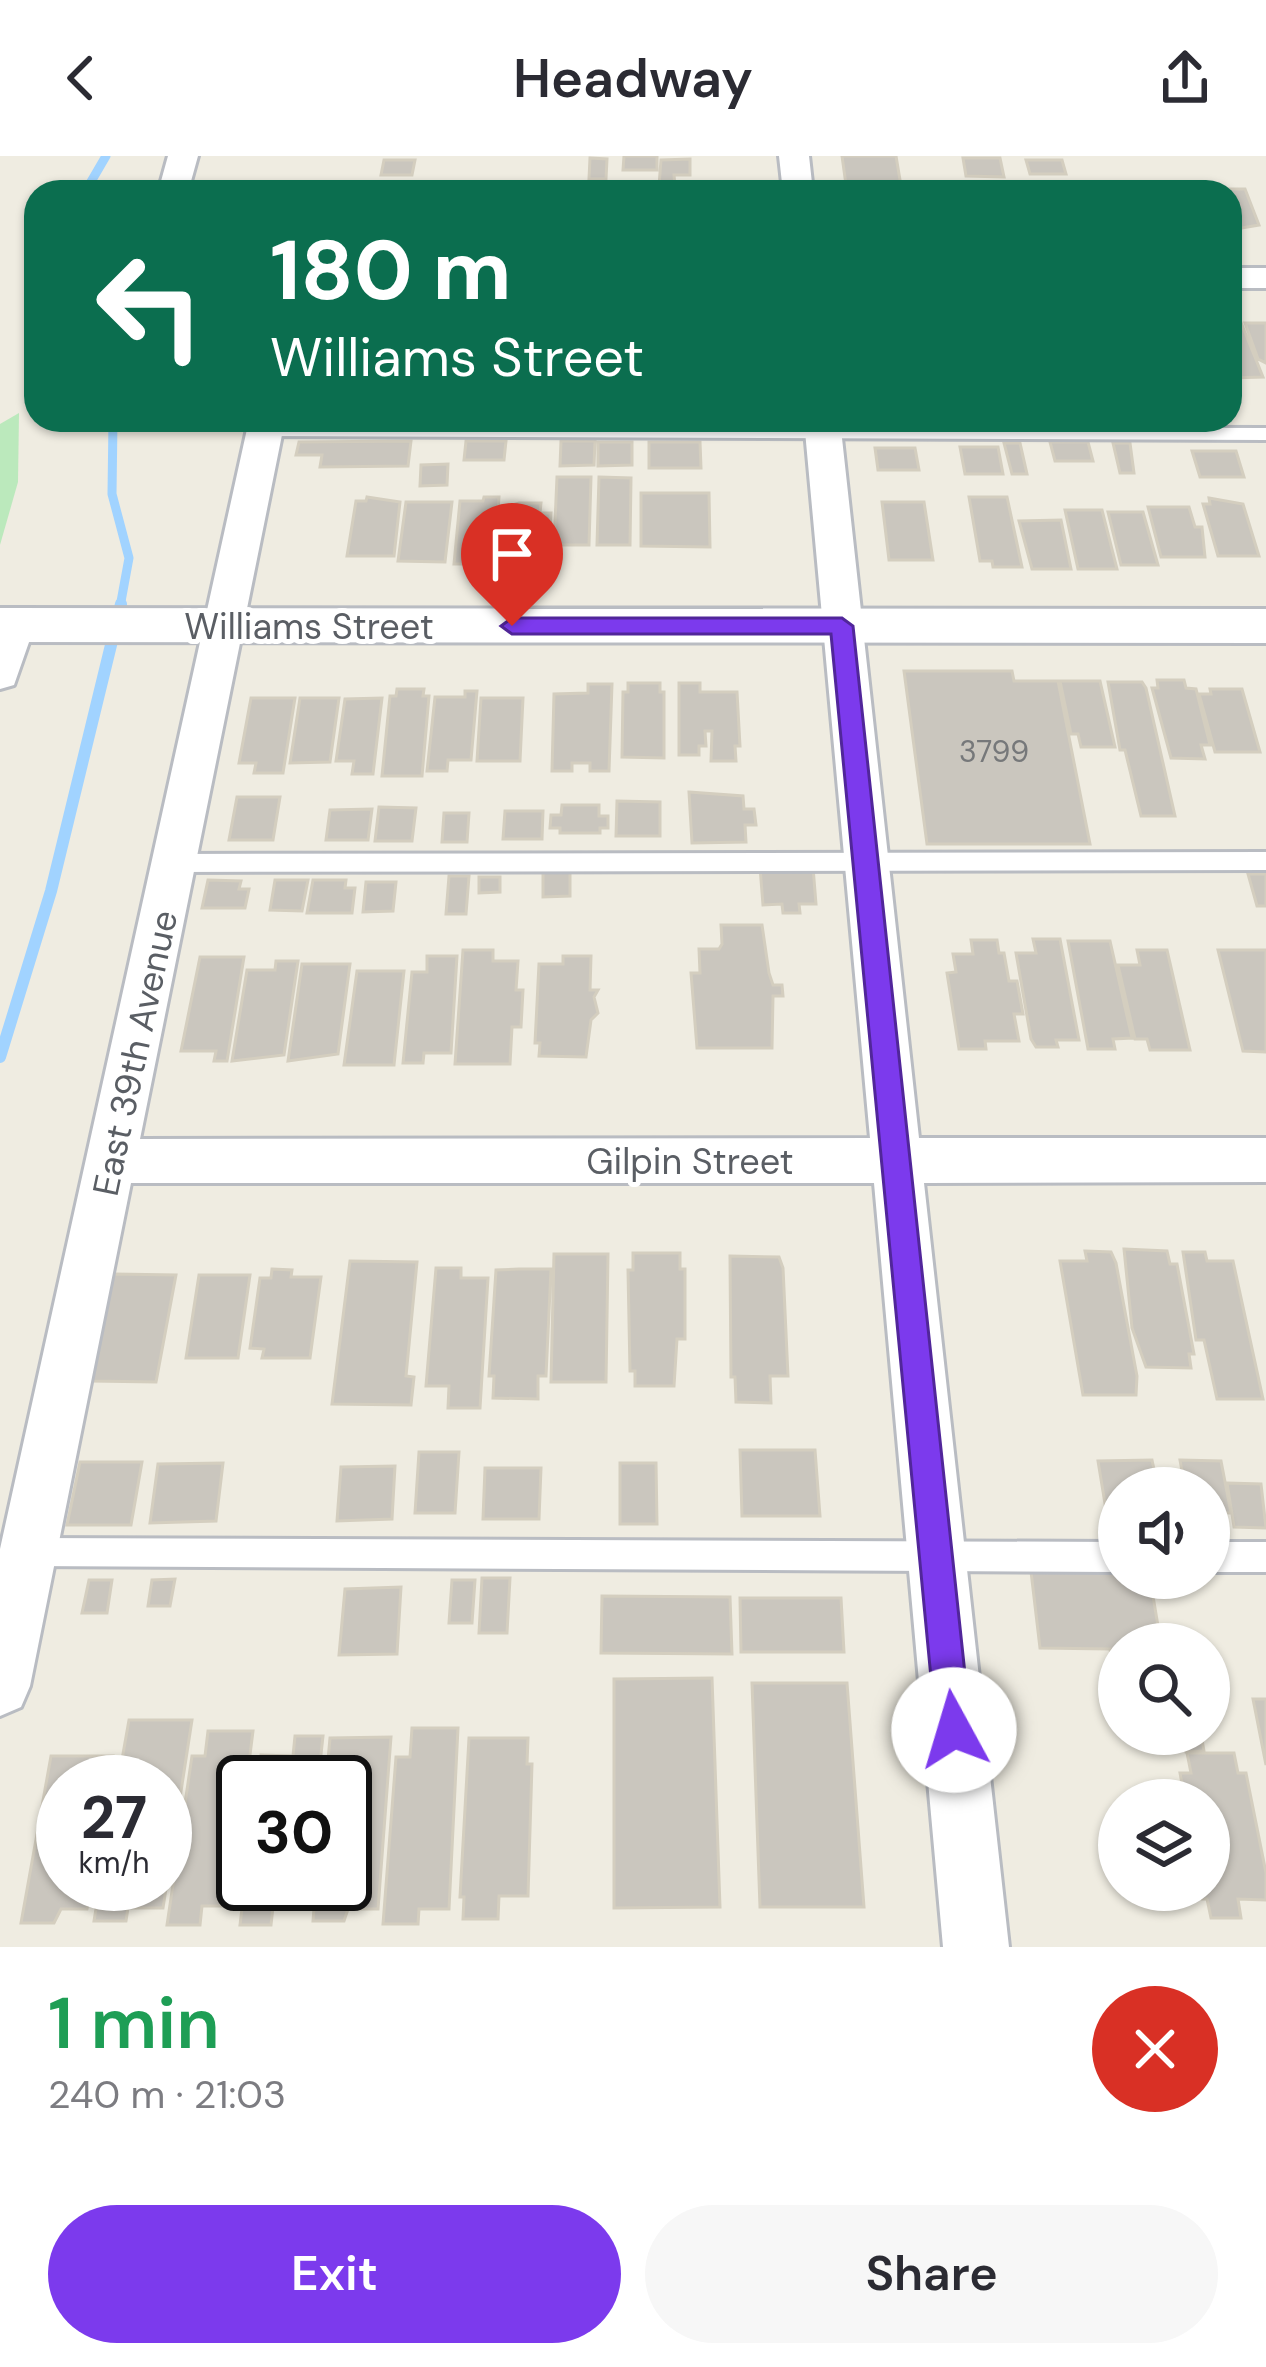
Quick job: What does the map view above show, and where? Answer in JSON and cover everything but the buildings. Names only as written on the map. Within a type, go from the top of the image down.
[{"type":"street","name":"East 39th Avenue","points":[[0,1686],[265,432]]},
{"type":"street","points":[[823,432],[976,1947]]},
{"type":"street","points":[[0,675],[24,625]]},
{"type":"street","name":"Williams Street","points":[[24,625],[1266,626]]},
{"type":"street","name":"Gilpin Street","points":[[114,1161],[1266,1160]]},
{"type":"lane","points":[[1139,432],[1266,434]]},
{"type":"lane","points":[[174,863],[1266,862]]},
{"type":"lane","points":[[28,1552],[1098,1557]]},
{"type":"lane","points":[[1230,1557],[1266,1557]]},
{"type":"green space","points":[[19,413],[18,482],[0,545],[0,424]]},
{"type":"waterway","points":[[92,180],[106,156]]},
{"type":"waterway","points":[[113,432],[112,494],[129,558],[120,607]]},
{"type":"waterway","points":[[0,1057],[51,891],[121,604]]},
{"type":"route","points":[[512,626],[842,626],[954,1730]]}]
